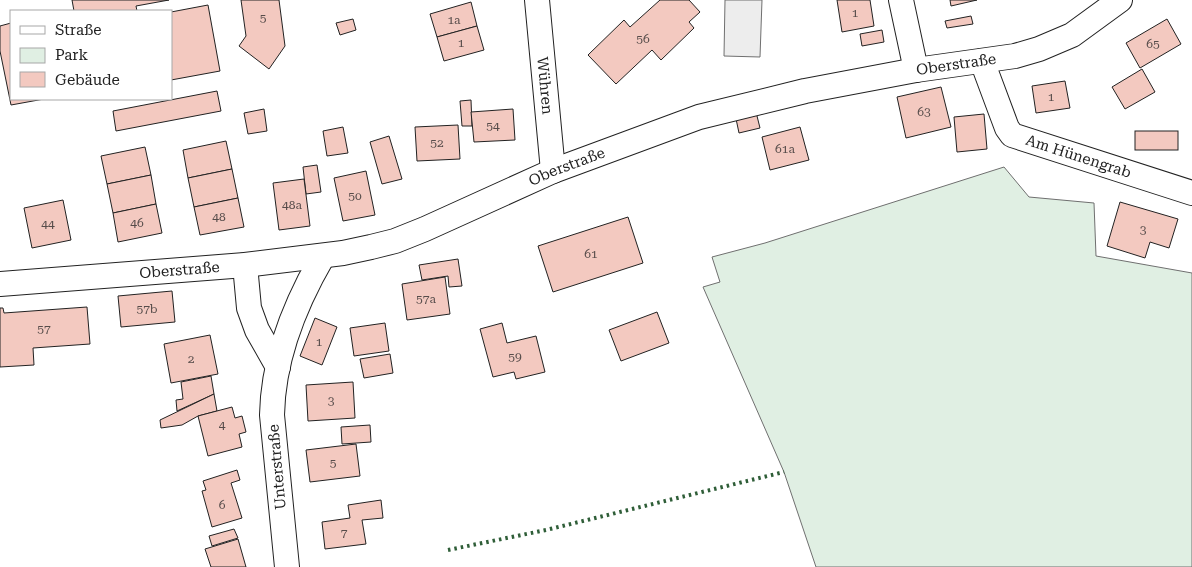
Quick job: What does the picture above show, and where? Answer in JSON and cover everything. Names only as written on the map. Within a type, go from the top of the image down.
[{"type":"street","name":"Wühren","points":[[537,0],[553,171]]},
{"type":"street","points":[[901,0],[916,70]]},
{"type":"street","name":"Oberstraße","points":[[0,284],[245,265],[323,256],[395,241],[553,171],[699,117],[805,91],[916,70],[1015,56],[1054,44],[1072,35],[1120,0]]},
{"type":"street","name":"Am Hünengrab","points":[[982,61],[1007,128],[1012,135],[1192,193]]},
{"type":"street","name":"Unterstraße","points":[[287,567],[272,415],[273,394],[278,367],[303,291],[323,256]]},
{"type":"street","points":[[245,265],[249,308],[257,330],[278,367]]},
{"type":"green space","points":[[1004,167],[1029,197],[1094,203],[1096,256],[1192,273],[1192,567],[816,567],[784,472],[703,287],[720,282],[712,257],[765,243]]},
{"type":"shaded area","points":[[725,0],[762,0],[760,57],[724,56]]},
{"type":"building","points":[[72,0],[169,0],[136,6],[137,10],[74,10]]},
{"type":"building","points":[[241,0],[279,0],[285,46],[269,69],[239,46],[246,36]]},
{"type":"building","points":[[660,0],[689,0],[700,12],[689,22],[694,28],[661,60],[652,50],[616,84],[588,55],[624,20],[630,27]]},
{"type":"building","points":[[837,0],[870,0],[874,26],[842,32]]},
{"type":"building","points":[[950,0],[977,0],[951,6]]},
{"type":"building","points":[[471,2],[477,26],[437,37],[430,14]]},
{"type":"building","points":[[208,5],[220,71],[172,80],[172,12]]},
{"type":"building","points":[[971,16],[973,24],[947,28],[945,21]]},
{"type":"building","points":[[353,19],[356,30],[340,35],[336,23]]},
{"type":"building","points":[[1167,19],[1181,44],[1140,68],[1126,43]]},
{"type":"building","points":[[10,23],[10,100],[38,100],[11,105],[0,51],[0,26]]},
{"type":"building","points":[[477,26],[484,50],[444,61],[437,37]]},
{"type":"building","points":[[882,30],[884,42],[862,46],[860,34]]},
{"type":"building","points":[[1142,69],[1155,92],[1125,109],[1112,87]]},
{"type":"building","points":[[1065,81],[1070,108],[1036,113],[1032,86]]},
{"type":"building","points":[[941,87],[951,127],[906,138],[897,97]]},
{"type":"building","points":[[217,91],[221,111],[116,131],[113,111]]},
{"type":"building","points":[[471,100],[472,126],[462,126],[460,101]]},
{"type":"building","points":[[755,108],[760,128],[739,133],[735,114]]},
{"type":"building","points":[[264,109],[267,131],[248,134],[244,113]]},
{"type":"building","points":[[513,109],[515,140],[474,142],[471,112]]},
{"type":"building","points":[[984,114],[987,149],[957,152],[954,117]]},
{"type":"building","points":[[458,125],[460,159],[417,161],[415,127]]},
{"type":"building","points":[[343,127],[348,153],[327,156],[323,131]]},
{"type":"building","points":[[800,127],[809,160],[770,170],[762,137]]},
{"type":"building","points":[[1135,131],[1178,131],[1178,150],[1135,150]]},
{"type":"building","points":[[389,136],[402,179],[382,184],[370,142]]},
{"type":"building","points":[[226,141],[232,169],[188,178],[183,150]]},
{"type":"building","points":[[145,147],[151,175],[107,184],[101,156]]},
{"type":"building","points":[[317,165],[321,192],[306,194],[303,167]]},
{"type":"building","points":[[232,169],[238,198],[194,207],[188,178]]},
{"type":"building","points":[[366,171],[375,215],[343,221],[334,178]]},
{"type":"building","points":[[151,175],[156,204],[113,213],[107,184]]},
{"type":"building","points":[[304,179],[310,226],[279,230],[273,183]]},
{"type":"building","points":[[238,198],[244,227],[200,235],[194,207]]},
{"type":"building","points":[[63,200],[71,240],[32,248],[24,208]]},
{"type":"building","points":[[1120,202],[1178,219],[1169,248],[1150,242],[1145,258],[1107,246]]},
{"type":"building","points":[[156,204],[162,233],[118,242],[113,213]]},
{"type":"building","points":[[628,217],[643,263],[553,292],[538,246]]},
{"type":"building","points":[[458,259],[462,286],[449,287],[448,276],[422,280],[419,265]]},
{"type":"building","points":[[445,277],[450,314],[407,320],[402,284]]},
{"type":"building","points":[[172,291],[175,322],[121,327],[118,296]]},
{"type":"building","points":[[87,307],[90,344],[33,348],[34,365],[0,367],[0,308],[3,308],[4,313]]},
{"type":"building","points":[[657,312],[669,343],[621,361],[609,330]]},
{"type":"building","points":[[315,318],[337,327],[322,365],[300,356]]},
{"type":"building","points":[[385,323],[389,351],[354,356],[350,328]]},
{"type":"building","points":[[502,323],[507,343],[536,336],[545,372],[516,379],[514,372],[493,377],[480,329]]},
{"type":"building","points":[[210,335],[218,374],[171,383],[164,344]]},
{"type":"building","points":[[390,354],[393,373],[364,378],[360,359]]},
{"type":"building","points":[[211,376],[214,394],[177,411],[176,400],[183,399],[181,382]]},
{"type":"building","points":[[353,382],[355,418],[308,421],[306,385]]},
{"type":"building","points":[[214,394],[217,411],[198,416],[182,425],[161,428],[160,420]]},
{"type":"building","points":[[232,407],[235,418],[242,416],[246,432],[239,434],[242,447],[208,456],[198,416]]},
{"type":"building","points":[[370,425],[371,442],[342,444],[341,427]]},
{"type":"building","points":[[356,444],[360,476],[310,482],[306,450]]},
{"type":"building","points":[[237,470],[240,480],[231,483],[242,518],[212,527],[202,491],[206,490],[203,481]]},
{"type":"building","points":[[381,500],[383,518],[362,520],[366,544],[325,549],[322,522],[350,518],[348,505]]},
{"type":"building","points":[[234,529],[238,538],[212,546],[209,536]]},
{"type":"building","points":[[238,539],[246,567],[211,567],[205,549]]},
{"type":"hedge","points":[[448,550],[546,530],[784,472]]}]
